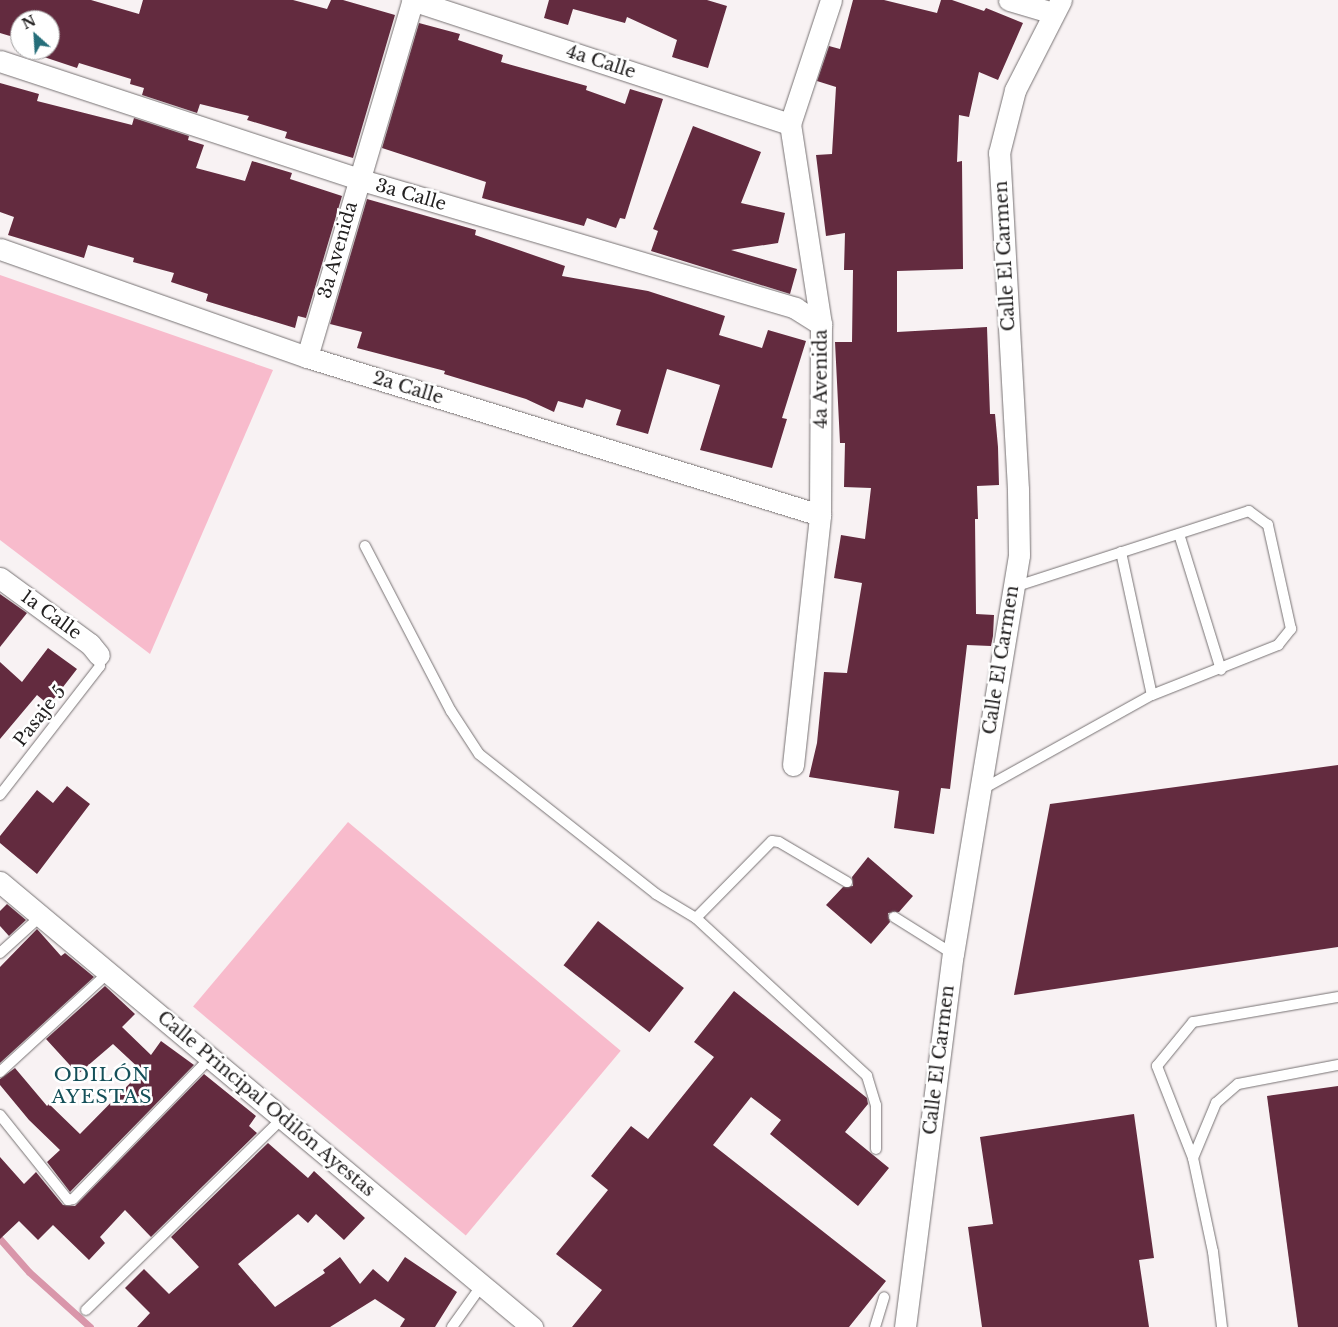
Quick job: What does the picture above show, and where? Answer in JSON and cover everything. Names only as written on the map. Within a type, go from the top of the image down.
[{"type":"street","name":"4a Calle","points":[[412,0],[790,124]]},
{"type":"street","name":"3a Avenida","points":[[307,357],[412,0]]},
{"type":"street","name":"4a Avenida","points":[[793,765],[820,515],[821,324],[790,124],[830,0]]},
{"type":"street","points":[[1009,0],[1057,6]]},
{"type":"street","name":"Calle El Carmen","points":[[904,1327],[953,954],[1019,555],[1018,489],[999,153],[1015,90],[1057,6]]},
{"type":"street","name":"3a Calle","points":[[0,61],[358,179],[795,308],[821,324]]},
{"type":"street","name":"2a Calle","points":[[0,249],[307,357],[820,515]]},
{"type":"street","name":"1a Calle","points":[[0,578],[90,644],[99,655]]},
{"type":"street","name":"Calle Principal Odilón Ayestas","points":[[0,882],[532,1327]]},
{"type":"lane","points":[[980,790],[1152,695],[1221,670],[1278,645],[1291,629],[1268,525],[1249,511],[1014,586]]},
{"type":"lane","points":[[1179,534],[1221,670]]},
{"type":"lane","points":[[365,546],[451,711],[479,754],[656,894],[696,918],[867,1076],[876,1105],[876,1148]]},
{"type":"lane","points":[[1121,552],[1152,695]]},
{"type":"lane","name":"Pasaje 5","points":[[0,795],[100,666],[99,655]]},
{"type":"lane","points":[[696,918],[772,841],[847,882]]},
{"type":"lane","points":[[0,953],[41,916]]},
{"type":"lane","points":[[894,917],[953,954]]},
{"type":"lane","points":[[0,1072],[108,973]]},
{"type":"lane","points":[[1222,1327],[1213,1252],[1193,1158],[1157,1066],[1194,1022],[1338,997]]},
{"type":"lane","points":[[0,1115],[68,1200],[73,1200],[210,1058]]},
{"type":"lane","points":[[1193,1158],[1216,1103],[1238,1084],[1338,1065]]},
{"type":"lane","points":[[86,1310],[283,1118]]},
{"type":"lane","points":[[452,1327],[482,1285]]},
{"type":"lane","points":[[875,1327],[884,1297]]},
{"type":"shaded area","points":[[0,275],[273,370],[150,654],[0,540]]},
{"type":"shaded area","points":[[348,822],[621,1051],[466,1235],[193,1007]]},
{"type":"building","points":[[0,0],[91,0],[139,14],[143,0],[293,0],[327,9],[331,0],[343,0],[395,15],[353,158],[285,138],[287,132],[247,120],[249,116],[200,104],[197,113],[142,95],[144,88],[130,84],[131,79],[79,63],[77,68],[53,60],[60,60],[60,10],[10,10],[10,36],[0,33]]},
{"type":"building","points":[[549,0],[707,0],[727,6],[708,68],[672,57],[677,40],[627,17],[625,23],[573,9],[568,25],[544,18]]},
{"type":"building","points":[[853,0],[884,0],[937,13],[941,0],[952,0],[984,11],[986,8],[1023,23],[998,80],[979,72],[969,117],[959,115],[957,162],[962,161],[963,269],[897,271],[897,332],[987,327],[990,414],[995,414],[998,447],[999,485],[977,486],[978,519],[975,519],[976,614],[994,615],[993,636],[991,646],[967,645],[950,789],[941,788],[934,834],[894,828],[899,791],[809,777],[817,743],[824,672],[847,673],[862,583],[834,578],[841,535],[865,539],[871,488],[844,487],[845,443],[840,443],[835,342],[852,342],[853,270],[844,270],[845,233],[826,236],[816,155],[832,154],[836,87],[817,81],[829,46],[840,49]]},
{"type":"building","points":[[419,23],[460,34],[458,40],[503,55],[501,62],[587,86],[586,90],[625,104],[630,89],[663,99],[625,219],[620,218],[616,228],[587,218],[584,226],[482,198],[486,182],[382,148]]},
{"type":"building","points":[[0,83],[39,94],[37,101],[132,125],[134,118],[189,136],[188,140],[204,145],[196,168],[245,181],[252,161],[292,173],[290,179],[342,196],[306,318],[298,316],[295,328],[206,301],[208,294],[171,282],[174,273],[133,262],[134,258],[88,245],[84,258],[8,235],[14,217],[0,212]]},
{"type":"building","points":[[693,126],[761,152],[741,203],[785,213],[778,243],[731,250],[797,269],[790,294],[651,251],[658,231],[653,229]]},
{"type":"building","points":[[367,199],[476,230],[475,235],[565,266],[562,276],[648,291],[725,316],[719,335],[762,348],[768,330],[806,341],[782,418],[787,419],[772,468],[700,450],[720,385],[667,369],[648,434],[616,425],[621,410],[586,399],[583,408],[558,401],[554,412],[526,399],[444,374],[445,371],[357,348],[362,332],[330,324]]},
{"type":"building","points":[[0,594],[27,613],[0,647]]},
{"type":"building","points":[[48,648],[77,669],[49,705],[37,695],[0,739],[0,662],[22,682]]},
{"type":"building","points":[[1338,765],[1338,947],[1014,995],[1050,804]]},
{"type":"building","points":[[67,786],[90,804],[37,874],[0,843],[0,836],[37,790],[53,803]]},
{"type":"building","points":[[868,857],[913,896],[899,912],[888,913],[890,922],[871,944],[826,905],[843,887],[853,886],[852,877]]},
{"type":"building","points":[[7,904],[26,920],[9,936],[0,926],[0,911]]},
{"type":"building","points":[[598,921],[684,988],[649,1032],[564,965]]},
{"type":"building","points":[[37,929],[61,956],[65,953],[94,977],[0,1063],[0,967]]},
{"type":"building","points":[[105,986],[135,1014],[122,1027],[151,1055],[161,1041],[194,1065],[70,1192],[47,1162],[60,1150],[29,1120],[0,1085],[0,1079],[15,1068],[47,1106],[49,1104],[80,1134],[142,1071],[113,1044],[78,1074],[46,1039]]},
{"type":"building","points":[[734,991],[867,1098],[868,1104],[845,1132],[889,1168],[858,1206],[770,1134],[781,1120],[751,1097],[713,1145],[886,1281],[849,1327],[572,1327],[602,1290],[556,1254],[608,1190],[591,1176],[631,1126],[648,1139],[714,1057],[694,1042]]},
{"type":"building","points":[[204,1074],[256,1116],[249,1126],[257,1133],[151,1237],[125,1210],[100,1237],[105,1243],[89,1260],[53,1225],[38,1240],[19,1221],[0,1239],[0,1157],[24,1184],[36,1172],[63,1205],[75,1206]]},
{"type":"building","points":[[1338,1086],[1338,1327],[1298,1327],[1267,1096]]},
{"type":"building","points":[[1134,1114],[1154,1258],[1139,1260],[1149,1327],[982,1327],[968,1227],[993,1224],[980,1137]]},
{"type":"building","points":[[268,1143],[308,1178],[314,1171],[365,1218],[344,1240],[316,1214],[308,1223],[298,1214],[238,1264],[275,1307],[325,1273],[323,1270],[340,1257],[360,1284],[373,1269],[388,1282],[405,1257],[457,1292],[435,1327],[400,1327],[405,1319],[375,1299],[330,1327],[137,1327],[150,1313],[125,1288],[144,1269],[169,1294],[199,1267],[171,1237]]},
{"type":"waterway","points":[[0,1239],[29,1272],[90,1327]]},
{"type":"district","name":"ODILÓN AYESTAS","points":[[102,1086]]}]
